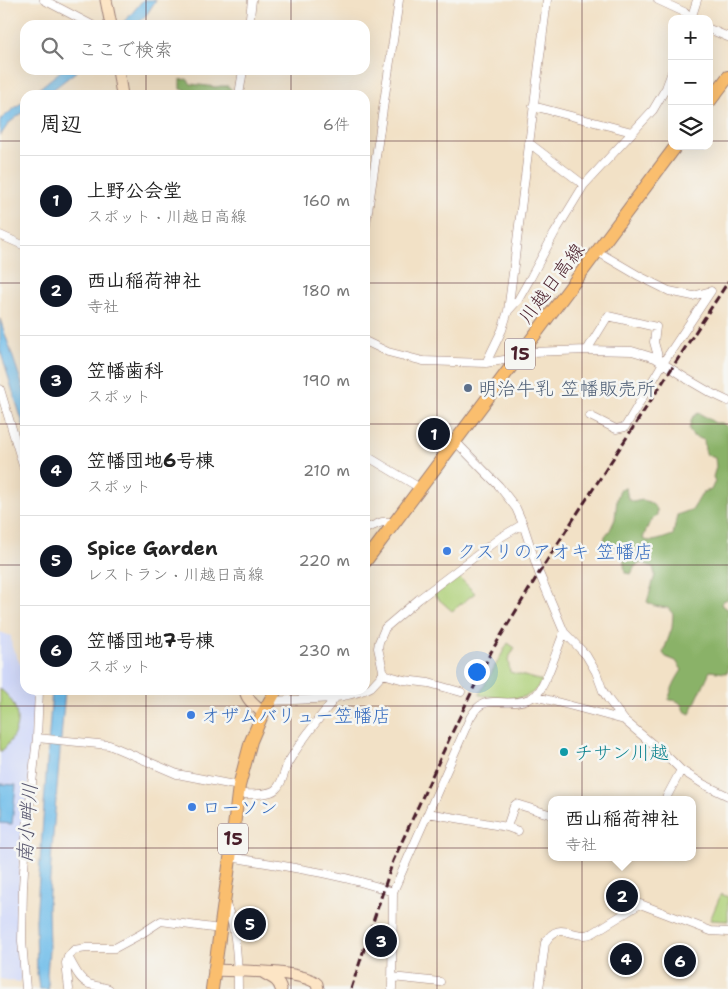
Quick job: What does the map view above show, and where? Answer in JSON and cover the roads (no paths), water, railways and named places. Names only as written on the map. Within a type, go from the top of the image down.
[{"type":"main road","points":[[713,97],[728,77]]},
{"type":"main road","name":"川越日高線","points":[[370,555],[673,150]]},
{"type":"main road","name":"15","points":[[212,989],[238,790],[251,741],[273,695]]},
{"type":"street","points":[[44,0],[82,20]]},
{"type":"street","points":[[106,0],[108,20]]},
{"type":"street","points":[[250,20],[252,0]]},
{"type":"street","points":[[370,197],[399,0]]},
{"type":"street","points":[[486,363],[502,330],[508,311],[547,0]]},
{"type":"street","points":[[658,0],[687,15]]},
{"type":"street","points":[[692,15],[697,0]]},
{"type":"street","points":[[713,31],[728,38]]},
{"type":"street","points":[[119,75],[121,90]]},
{"type":"street","points":[[240,90],[242,75]]},
{"type":"street","points":[[508,311],[518,300],[554,234],[584,185],[653,110],[668,83]]},
{"type":"street","points":[[534,106],[632,132]]},
{"type":"street","points":[[529,143],[584,185]]},
{"type":"street","points":[[0,235],[20,244]]},
{"type":"street","points":[[590,416],[616,429],[625,427],[661,361],[711,291],[693,296],[669,291],[598,252]]},
{"type":"street","points":[[587,350],[608,316],[656,327],[654,342],[661,361]]},
{"type":"street","points":[[370,343],[388,352],[423,360],[486,363],[516,358],[532,352],[632,351],[661,361],[687,379],[728,401]]},
{"type":"street","points":[[0,389],[20,455]]},
{"type":"street","points":[[456,441],[499,486],[516,508],[539,572],[564,632],[586,655],[596,672],[603,691],[624,720],[681,770],[703,784],[728,796]]},
{"type":"street","points":[[370,458],[420,488]]},
{"type":"street","points":[[370,528],[382,522],[395,522]]},
{"type":"street","points":[[370,688],[383,674],[378,648],[386,628],[419,599],[501,537],[523,524]]},
{"type":"street","points":[[392,989],[393,892],[470,718],[482,704],[524,700],[534,696],[541,690],[564,632]]},
{"type":"street","points":[[383,674],[404,680],[429,683],[461,692]]},
{"type":"street","points":[[26,989],[22,941],[23,887],[26,838],[39,738],[39,695]]},
{"type":"street","points":[[247,695],[264,713]]},
{"type":"street","points":[[273,695],[336,698],[349,695]]},
{"type":"street","points":[[534,696],[624,720]]},
{"type":"street","points":[[39,738],[110,744],[177,774],[238,790],[262,794],[276,790],[288,763],[312,727],[336,698]]},
{"type":"street","points":[[667,796],[681,770]]},
{"type":"street","points":[[507,827],[516,804],[548,814]]},
{"type":"street","points":[[428,813],[507,827],[518,831]]},
{"type":"street","points":[[230,859],[236,858],[323,873],[393,892]]},
{"type":"street","points":[[224,901],[231,918],[238,971],[238,989]]},
{"type":"street","points":[[539,989],[545,943],[549,937],[558,932],[567,931],[584,935],[593,933],[640,904],[711,930],[728,932]]},
{"type":"street","points":[[69,989],[66,963],[74,950],[115,948],[141,934],[161,920],[220,929]]},
{"type":"street","points":[[68,957],[77,973],[85,981],[109,989]]},
{"type":"street","points":[[214,970],[287,974],[316,982],[318,989]]},
{"type":"street","points":[[260,972],[277,981],[281,989]]},
{"type":"street","points":[[392,977],[440,982]]},
{"type":"water","points":[[143,0],[156,0],[141,20],[125,20]]},
{"type":"water","points":[[56,75],[72,75],[52,90],[37,90]]},
{"type":"water","points":[[20,104],[20,115],[9,123],[0,136],[1,119]]},
{"type":"water","points":[[0,319],[20,378],[20,414],[0,350]]},
{"type":"water","points":[[52,695],[65,695],[48,907],[49,950],[47,974],[49,989],[39,989],[36,920]]},
{"type":"water","points":[[0,784],[16,785],[12,824],[0,823]]},
{"type":"railway","points":[[351,989],[393,861],[491,652],[569,526],[728,282]]},
{"type":"place","name":"明治牛乳 笠幡販売所","points":[[468,388]]},
{"type":"place","name":"上野公会堂","points":[[434,434]]},
{"type":"place","name":"クスリのアオキ 笠幡店","points":[[447,551]]},
{"type":"place","name":"オザムバリュー笠幡店","points":[[191,715]]},
{"type":"place","name":"チサン川越","points":[[564,752]]},
{"type":"place","name":"ローソン","points":[[192,807]]},
{"type":"place","name":"西山稲荷神社","points":[[622,896]]},
{"type":"place","name":"Spice Garden","points":[[250,924]]},
{"type":"place","name":"笠幡歯科","points":[[381,941]]},
{"type":"place","name":"笠幡団地6号棟","points":[[626,959]]},
{"type":"place","name":"笠幡団地7号棟","points":[[680,961]]},
{"type":"water label","name":"南小畔川","points":[[27,823]]}]
